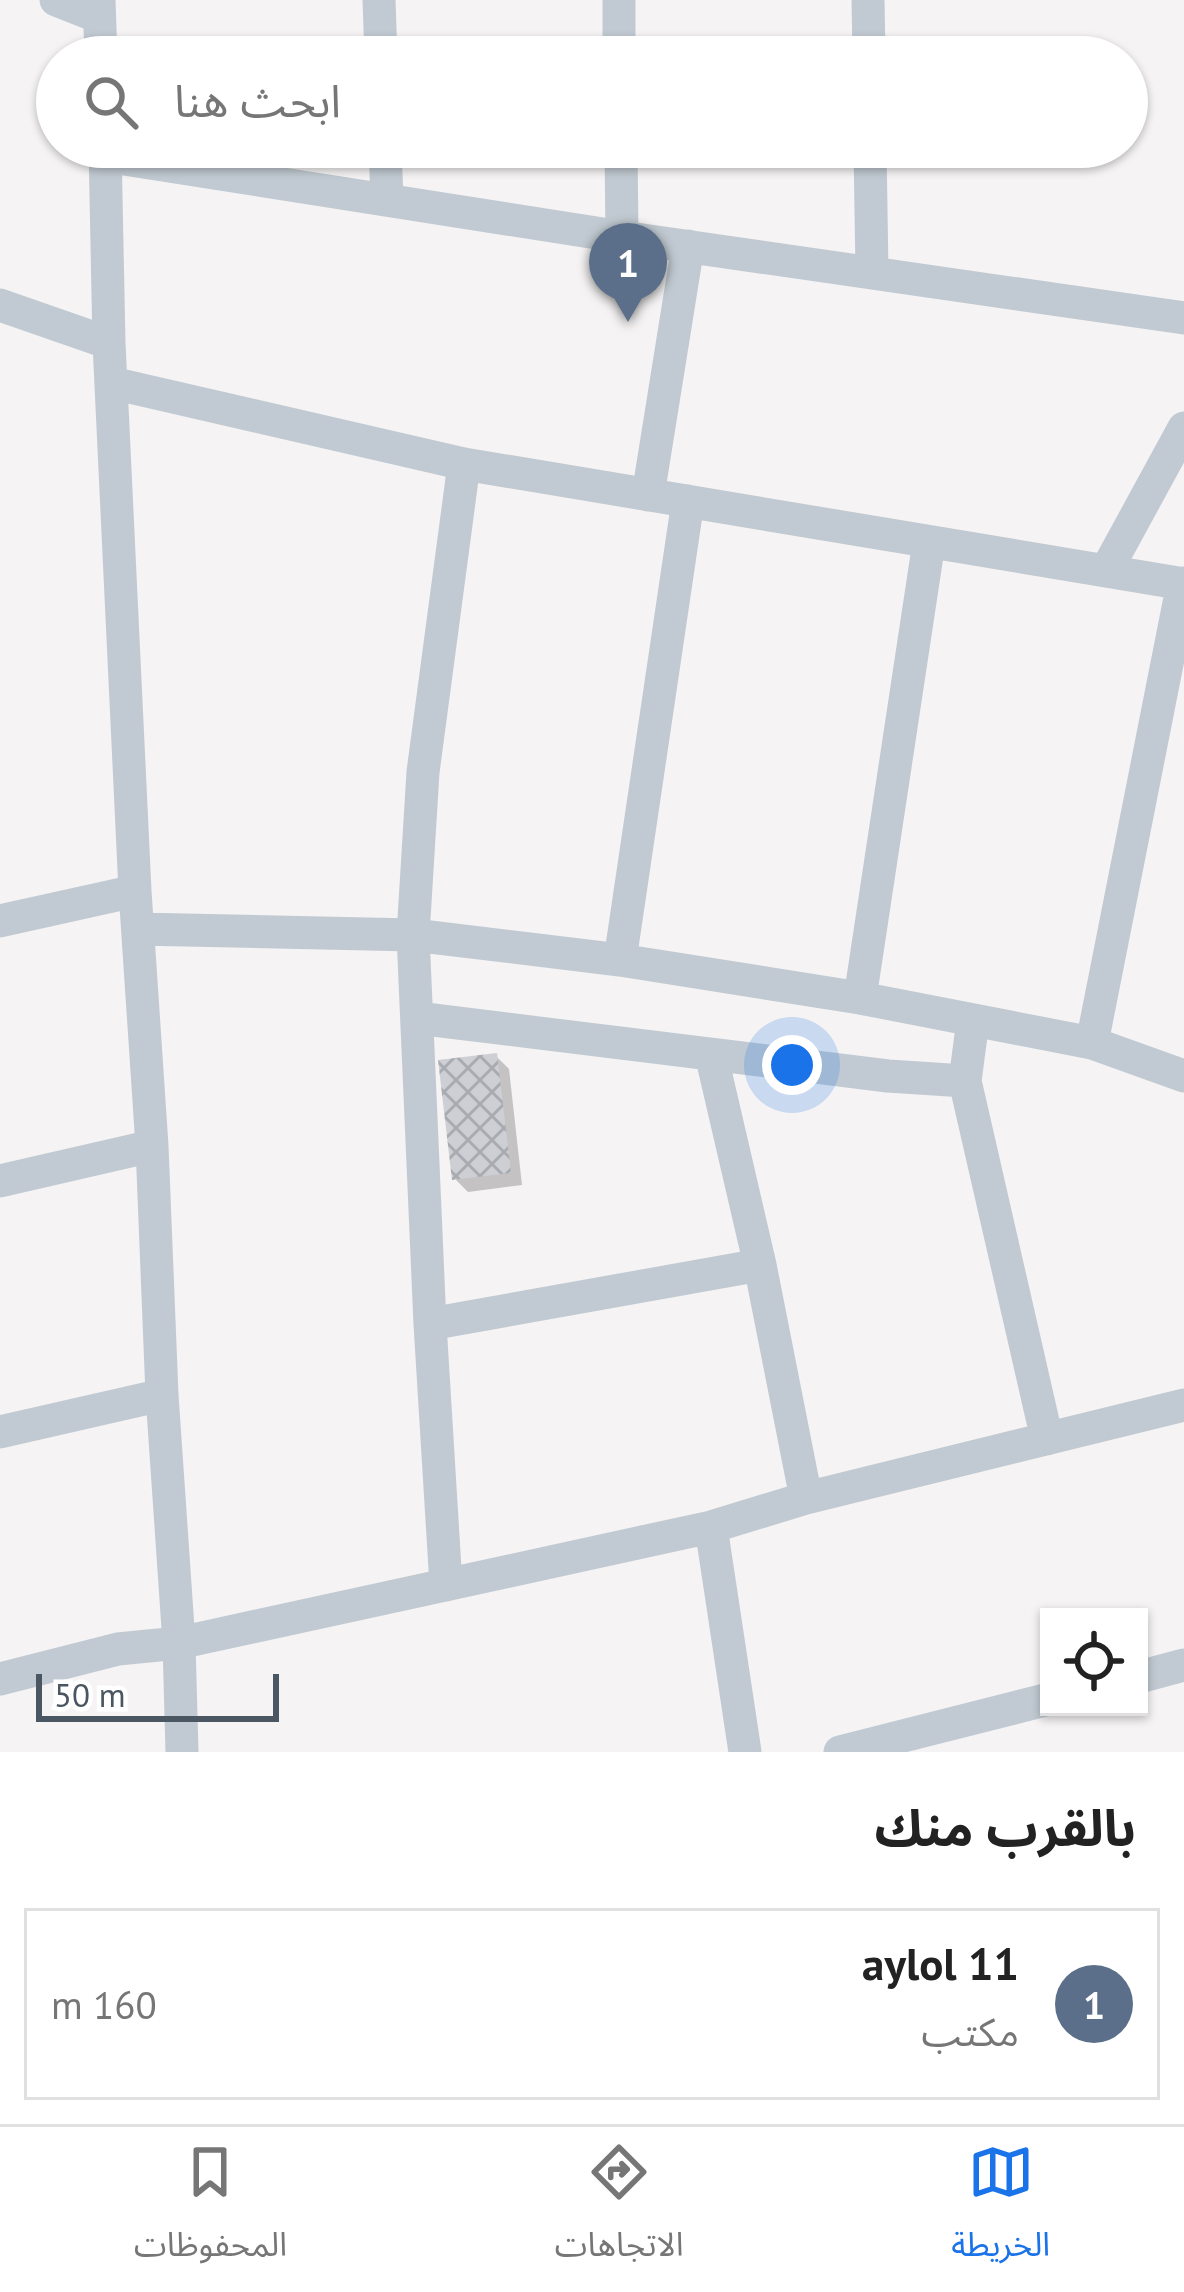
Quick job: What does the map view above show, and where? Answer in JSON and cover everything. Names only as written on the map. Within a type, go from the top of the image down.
[{"type":"street","points":[[56,0],[99,8]]},
{"type":"street","points":[[379,0],[380,36]]},
{"type":"street","points":[[619,0],[620,36]]},
{"type":"street","points":[[868,0],[869,36]]},
{"type":"street","points":[[105,168],[135,891],[182,1752]]},
{"type":"street","points":[[203,168],[622,237],[1184,319]]},
{"type":"street","points":[[386,168],[387,200]]},
{"type":"street","points":[[621,168],[622,237]]},
{"type":"street","points":[[870,168],[872,273]]},
{"type":"street","points":[[648,495],[688,246]]},
{"type":"street","points":[[0,304],[110,343]]},
{"type":"street","points":[[112,382],[464,464],[1184,584],[1092,1042]]},
{"type":"street","points":[[1106,571],[1184,428]]},
{"type":"street","points":[[446,1585],[413,935],[423,772],[464,464]]},
{"type":"street","points":[[620,960],[688,501]]},
{"type":"street","points":[[860,998],[929,542]]},
{"type":"street","points":[[0,922],[135,891]]},
{"type":"street","points":[[138,928],[413,935],[620,960],[860,998],[1092,1042],[1184,1076]]},
{"type":"street","points":[[417,1018],[888,1076],[965,1081]]},
{"type":"street","points":[[973,1020],[965,1081],[1047,1438]]},
{"type":"street","points":[[710,1054],[760,1265],[806,1498]]},
{"type":"street","points":[[0,1180],[152,1146]]},
{"type":"street","points":[[430,1324],[760,1265]]},
{"type":"street","points":[[0,1432],[162,1395]]},
{"type":"street","points":[[0,1679],[118,1649],[179,1643],[711,1527],[806,1498],[1184,1405]]},
{"type":"street","points":[[711,1527],[745,1752]]},
{"type":"street","points":[[1148,1675],[1184,1666]]},
{"type":"street","points":[[840,1752],[1040,1702]]},
{"type":"building","points":[[497,1053],[511,1173],[452,1180],[438,1060]]},
{"type":"place","name":"11 aylol","points":[[628,322]]}]
